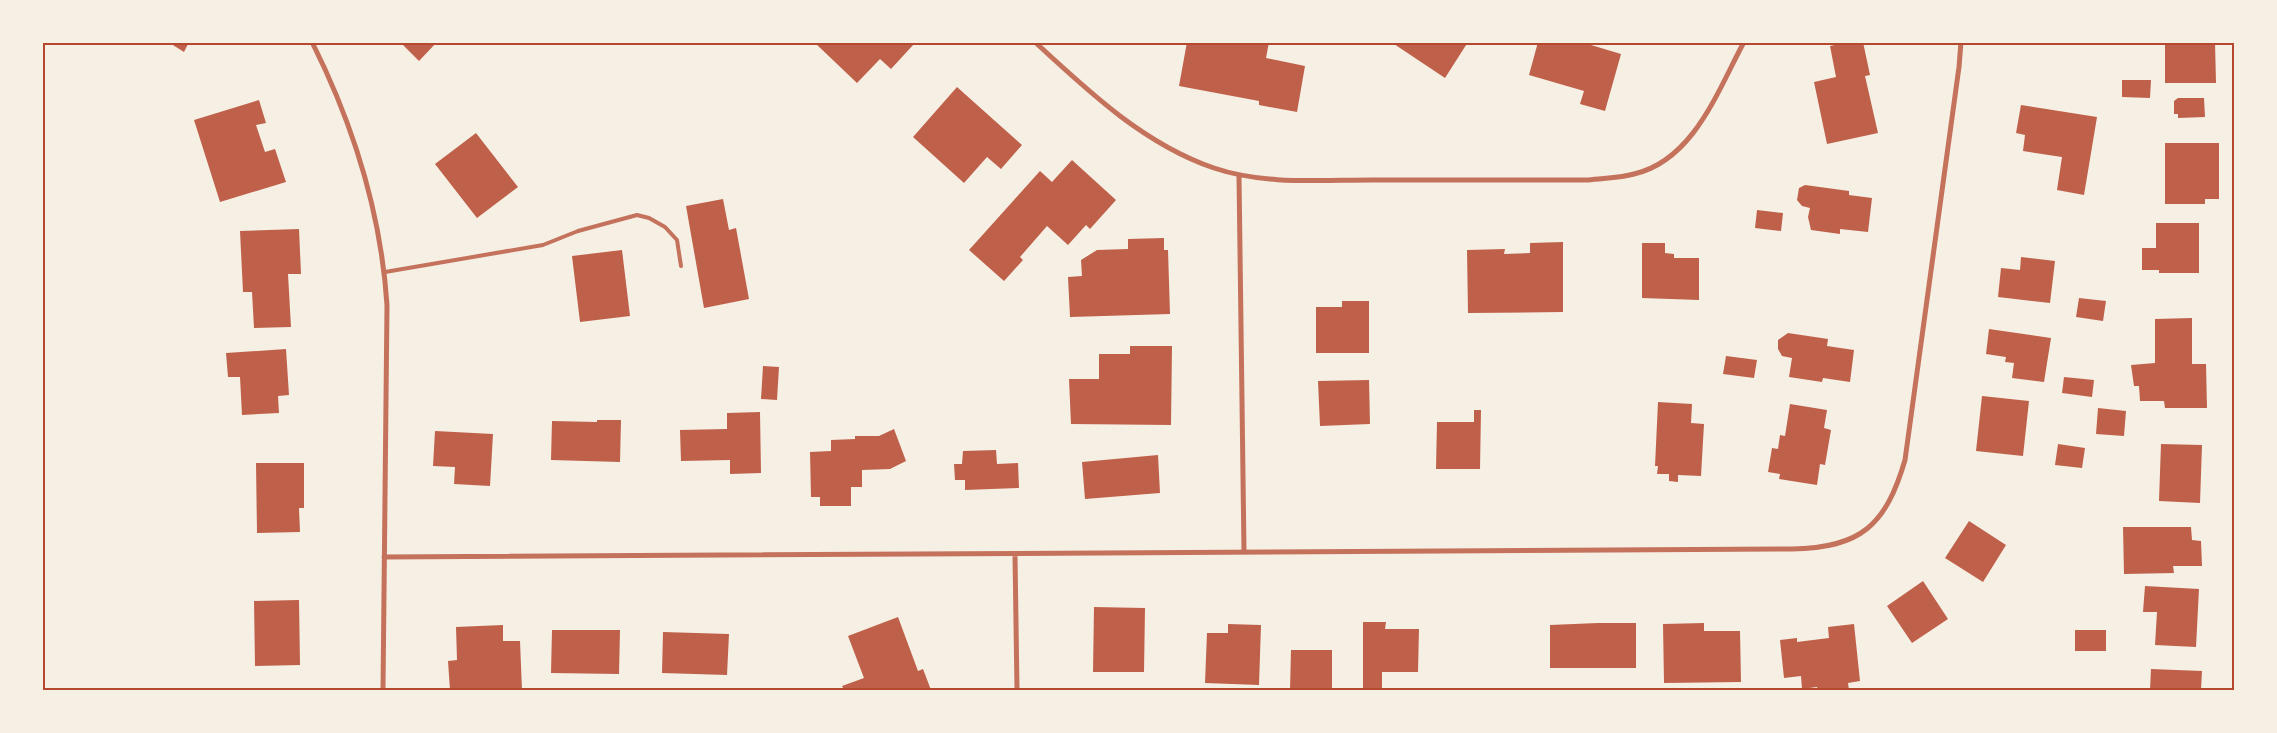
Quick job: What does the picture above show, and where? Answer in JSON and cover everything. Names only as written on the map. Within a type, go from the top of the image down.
[{"type":"street","points":[[312,42],[345,115],[359,158],[385,272],[387,305],[383,690]]},
{"type":"street","points":[[1035,42],[1100,101],[1128,123],[1186,156],[1239,176],[1290,180],[1578,180],[1635,174],[1654,167],[1686,143],[1696,130],[1744,42]]},
{"type":"street","points":[[384,557],[1015,555],[1818,549],[1838,545],[1858,537],[1874,522],[1888,503],[1898,483],[1905,460],[1961,42]]},
{"type":"street","points":[[1239,176],[1244,552]]},
{"type":"street","points":[[1015,555],[1017,690]]},
{"type":"lane","points":[[385,272],[543,245],[578,231],[637,215],[649,218],[665,227],[677,240],[681,266]]},
{"type":"building","points":[[168,42],[189,42],[184,52]]},
{"type":"building","points":[[400,42],[437,42],[419,61]]},
{"type":"building","points":[[814,42],[912,42],[914,44],[891,69],[880,59],[857,83]]},
{"type":"building","points":[[1187,42],[1269,42],[1266,58],[1305,66],[1297,112],[1259,105],[1259,101],[1179,86]]},
{"type":"building","points":[[1391,42],[1468,42],[1445,78]]},
{"type":"building","points":[[1538,42],[1581,42],[1621,54],[1605,111],[1580,104],[1584,91],[1529,75]]},
{"type":"building","points":[[1848,42],[1863,42],[1870,75],[1865,76],[1878,133],[1827,144],[1814,82],[1836,77],[1830,46]]},
{"type":"building","points":[[2165,42],[2215,42],[2216,83],[2165,83]]},
{"type":"building","points":[[2122,80],[2151,80],[2150,98],[2122,97]]},
{"type":"building","points":[[957,87],[1022,145],[1001,169],[987,157],[964,183],[913,137]]},
{"type":"building","points":[[2178,98],[2204,98],[2205,117],[2178,118],[2178,114],[2174,114],[2174,101]]},
{"type":"building","points":[[259,100],[266,123],[256,125],[265,152],[275,149],[286,182],[220,202],[194,120]]},
{"type":"building","points":[[2021,105],[2097,117],[2084,195],[2057,190],[2062,157],[2023,151],[2025,135],[2016,133]]},
{"type":"building","points":[[476,133],[518,187],[477,218],[435,164]]},
{"type":"building","points":[[2165,143],[2219,143],[2219,199],[2205,199],[2205,204],[2165,204]]},
{"type":"building","points":[[1072,160],[1116,200],[1090,229],[1086,225],[1068,245],[1047,226],[1020,257],[1023,260],[1004,281],[969,250],[1040,171],[1052,182]]},
{"type":"building","points":[[1805,185],[1849,191],[1849,195],[1872,198],[1868,232],[1840,229],[1840,234],[1811,230],[1808,217],[1810,208],[1802,206],[1797,200],[1799,188]]},
{"type":"building","points":[[723,199],[729,230],[736,228],[749,299],[704,308],[686,206]]},
{"type":"building","points":[[1757,210],[1783,213],[1781,231],[1755,228]]},
{"type":"building","points":[[2156,223],[2199,223],[2199,273],[2159,273],[2159,270],[2142,270],[2142,248],[2156,248]]},
{"type":"building","points":[[299,229],[301,274],[288,274],[291,327],[254,328],[252,292],[243,292],[240,231]]},
{"type":"building","points":[[1164,238],[1164,250],[1168,250],[1170,314],[1070,317],[1068,277],[1082,276],[1081,260],[1097,250],[1128,249],[1128,239]]},
{"type":"building","points":[[1563,242],[1563,312],[1468,313],[1467,250],[1505,249],[1504,254],[1530,253],[1530,243]]},
{"type":"building","points":[[1642,243],[1665,243],[1665,253],[1674,254],[1674,258],[1699,258],[1699,300],[1642,298]]},
{"type":"building","points":[[622,250],[630,316],[580,322],[572,256]]},
{"type":"building","points":[[2021,257],[2055,261],[2050,303],[1998,297],[2001,268],[2020,270]]},
{"type":"building","points":[[2079,298],[2106,301],[2103,321],[2076,317]]},
{"type":"building","points":[[1342,301],[1369,301],[1369,353],[1316,353],[1316,307],[1342,307]]},
{"type":"building","points":[[2192,318],[2192,364],[2206,364],[2207,408],[2165,408],[2164,401],[2140,401],[2139,386],[2134,386],[2131,365],[2155,363],[2155,319]]},
{"type":"building","points":[[1989,329],[2051,338],[2044,382],[2012,378],[2014,363],[2005,362],[2006,357],[1986,354]]},
{"type":"building","points":[[1788,333],[1828,339],[1827,346],[1854,350],[1850,382],[1823,378],[1822,382],[1789,377],[1792,358],[1782,356],[1778,349],[1778,340]]},
{"type":"building","points":[[1130,346],[1172,346],[1171,425],[1071,424],[1069,379],[1099,379],[1099,354],[1130,354]]},
{"type":"building","points":[[286,349],[289,395],[278,396],[279,413],[242,415],[240,377],[228,377],[226,353]]},
{"type":"building","points":[[1726,356],[1757,360],[1754,378],[1723,374]]},
{"type":"building","points":[[763,366],[779,367],[777,400],[761,399]]},
{"type":"building","points":[[2064,377],[2094,380],[2092,397],[2062,393]]},
{"type":"building","points":[[1369,380],[1370,424],[1320,426],[1318,381]]},
{"type":"building","points":[[1982,396],[2029,401],[2023,456],[1976,451]]},
{"type":"building","points":[[1658,402],[1692,404],[1691,423],[1704,424],[1701,476],[1678,475],[1678,482],[1669,481],[1669,474],[1657,474],[1658,466],[1655,466]]},
{"type":"building","points":[[1790,404],[1827,410],[1824,428],[1831,430],[1825,465],[1820,464],[1817,485],[1779,479],[1780,474],[1768,472],[1772,448],[1778,449],[1780,435],[1785,436]]},
{"type":"building","points":[[2098,408],[2126,411],[2124,436],[2096,434]]},
{"type":"building","points":[[1474,410],[1481,410],[1480,469],[1436,469],[1437,422],[1474,422]]},
{"type":"building","points":[[760,412],[761,473],[730,474],[730,460],[681,461],[680,430],[727,429],[727,413]]},
{"type":"building","points":[[597,420],[621,420],[620,462],[551,460],[552,421],[597,422]]},
{"type":"building","points":[[894,429],[906,461],[890,469],[862,470],[862,487],[851,487],[851,506],[820,506],[820,497],[811,497],[810,452],[831,451],[831,440],[855,439],[855,436],[879,436]]},
{"type":"building","points":[[435,431],[493,434],[490,486],[454,484],[455,467],[433,466]]},
{"type":"building","points":[[2058,444],[2085,448],[2082,468],[2055,465]]},
{"type":"building","points":[[2161,444],[2202,445],[2200,503],[2159,501]]},
{"type":"building","points":[[996,450],[997,464],[1018,463],[1019,488],[965,490],[965,480],[955,480],[954,464],[962,464],[963,451]]},
{"type":"building","points":[[1158,455],[1160,493],[1085,499],[1082,462]]},
{"type":"building","points":[[256,463],[304,463],[304,508],[299,508],[300,532],[257,533]]},
{"type":"building","points":[[1969,521],[2006,545],[1983,582],[1945,558]]},
{"type":"building","points":[[2123,527],[2191,527],[2192,540],[2201,541],[2202,566],[2173,566],[2174,573],[2124,574]]},
{"type":"building","points":[[1923,581],[1948,619],[1912,643],[1887,606]]},
{"type":"building","points":[[2145,586],[2199,589],[2196,647],[2155,645],[2157,612],[2143,612]]},
{"type":"building","points":[[299,600],[300,665],[255,666],[254,601]]},
{"type":"building","points":[[1094,607],[1145,608],[1144,672],[1093,672]]},
{"type":"building","points":[[898,617],[918,671],[923,669],[931,690],[844,690],[842,686],[864,678],[848,636]]},
{"type":"building","points":[[1363,622],[1386,622],[1385,629],[1419,629],[1418,672],[1382,672],[1382,689],[1363,689]]},
{"type":"building","points":[[1636,623],[1636,668],[1550,668],[1550,625]]},
{"type":"building","points":[[1704,623],[1704,631],[1740,631],[1741,682],[1664,683],[1663,624]]},
{"type":"building","points":[[1228,624],[1261,625],[1259,685],[1205,683],[1207,633],[1228,633]]},
{"type":"building","points":[[1854,624],[1860,681],[1848,683],[1849,690],[1818,690],[1817,687],[1802,689],[1801,676],[1784,678],[1780,640],[1797,638],[1797,642],[1829,638],[1828,627]]},
{"type":"building","points":[[503,625],[503,641],[520,641],[522,690],[450,690],[448,661],[457,660],[456,627]]},
{"type":"building","points":[[552,630],[620,630],[619,674],[551,673]]},
{"type":"building","points":[[2075,630],[2106,630],[2106,651],[2075,651]]},
{"type":"building","points":[[663,632],[729,634],[727,675],[662,673]]},
{"type":"building","points":[[1291,650],[1332,650],[1332,690],[1290,690]]},
{"type":"building","points":[[2151,669],[2202,671],[2201,690],[2150,690]]}]
